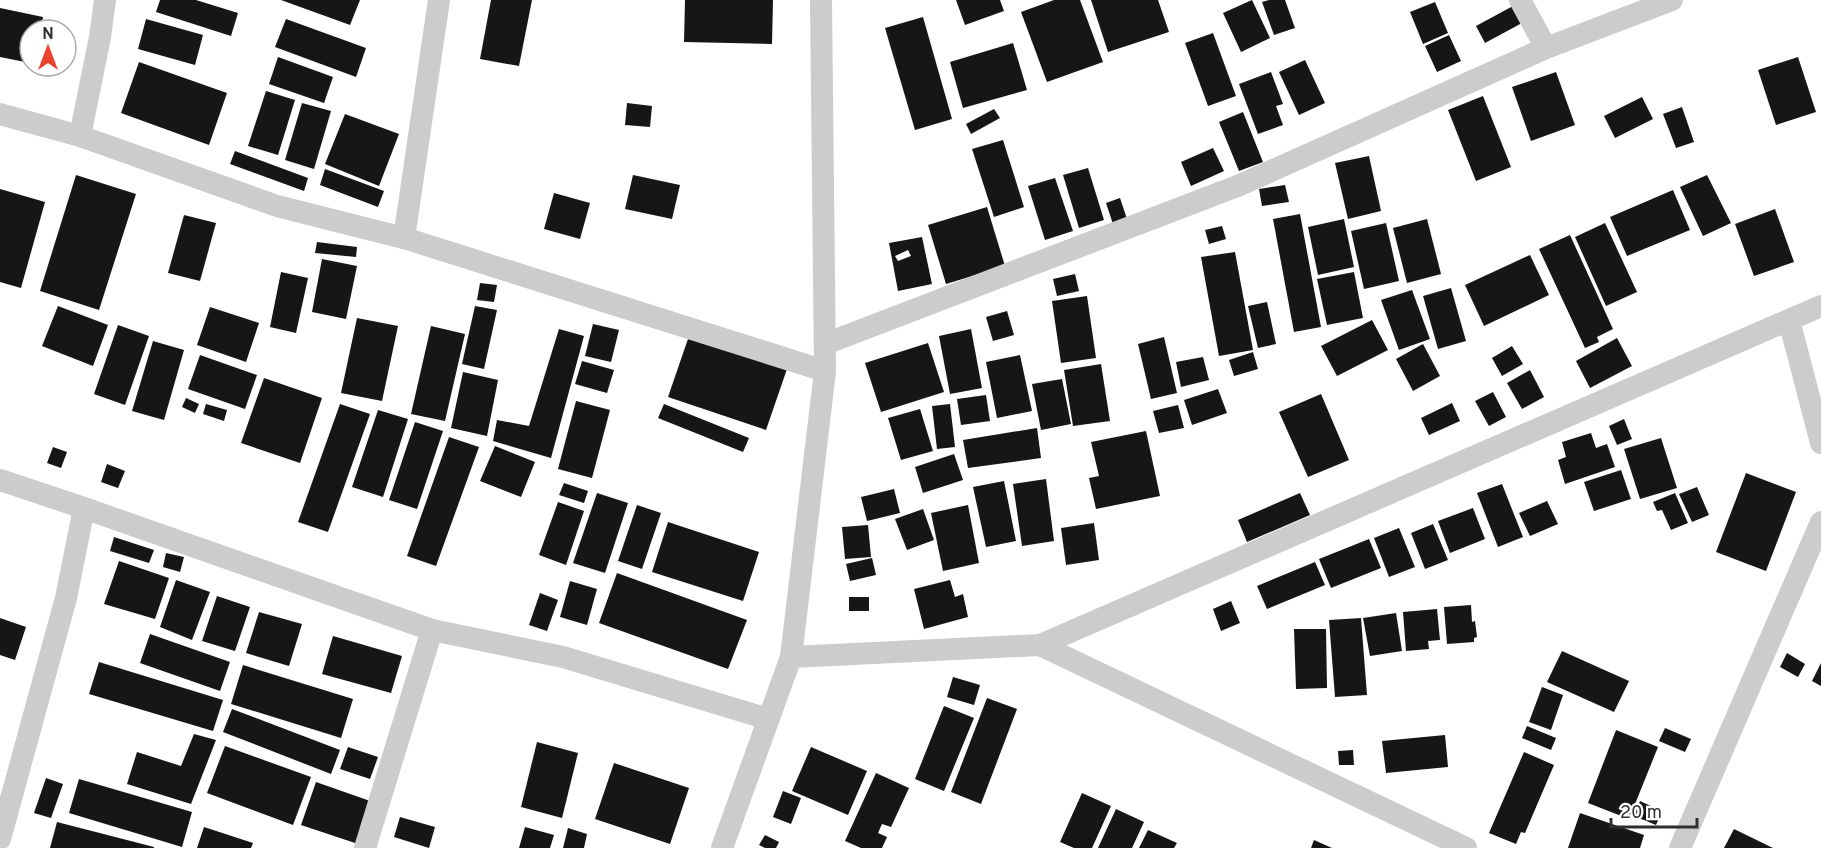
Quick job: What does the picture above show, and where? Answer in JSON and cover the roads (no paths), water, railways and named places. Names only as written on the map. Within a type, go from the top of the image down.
[{"type":"street","points":[[80,136],[105,0]]},
{"type":"street","points":[[404,238],[439,0]]},
{"type":"street","points":[[722,848],[791,657],[825,371],[821,0]]},
{"type":"street","points":[[1520,0],[1546,48]]},
{"type":"street","points":[[825,345],[1240,185],[1546,48],[1672,0]]},
{"type":"street","points":[[0,114],[80,136],[277,206],[404,238],[825,371]]},
{"type":"street","points":[[791,657],[1040,645],[1821,306]]},
{"type":"street","points":[[1788,320],[1821,443]]},
{"type":"street","points":[[0,480],[432,630],[563,657],[768,719]]},
{"type":"street","points":[[1,834],[66,598],[84,508]]},
{"type":"street","points":[[1680,848],[1821,522]]},
{"type":"street","points":[[365,848],[432,630]]},
{"type":"street","points":[[1040,645],[1467,848]]}]
